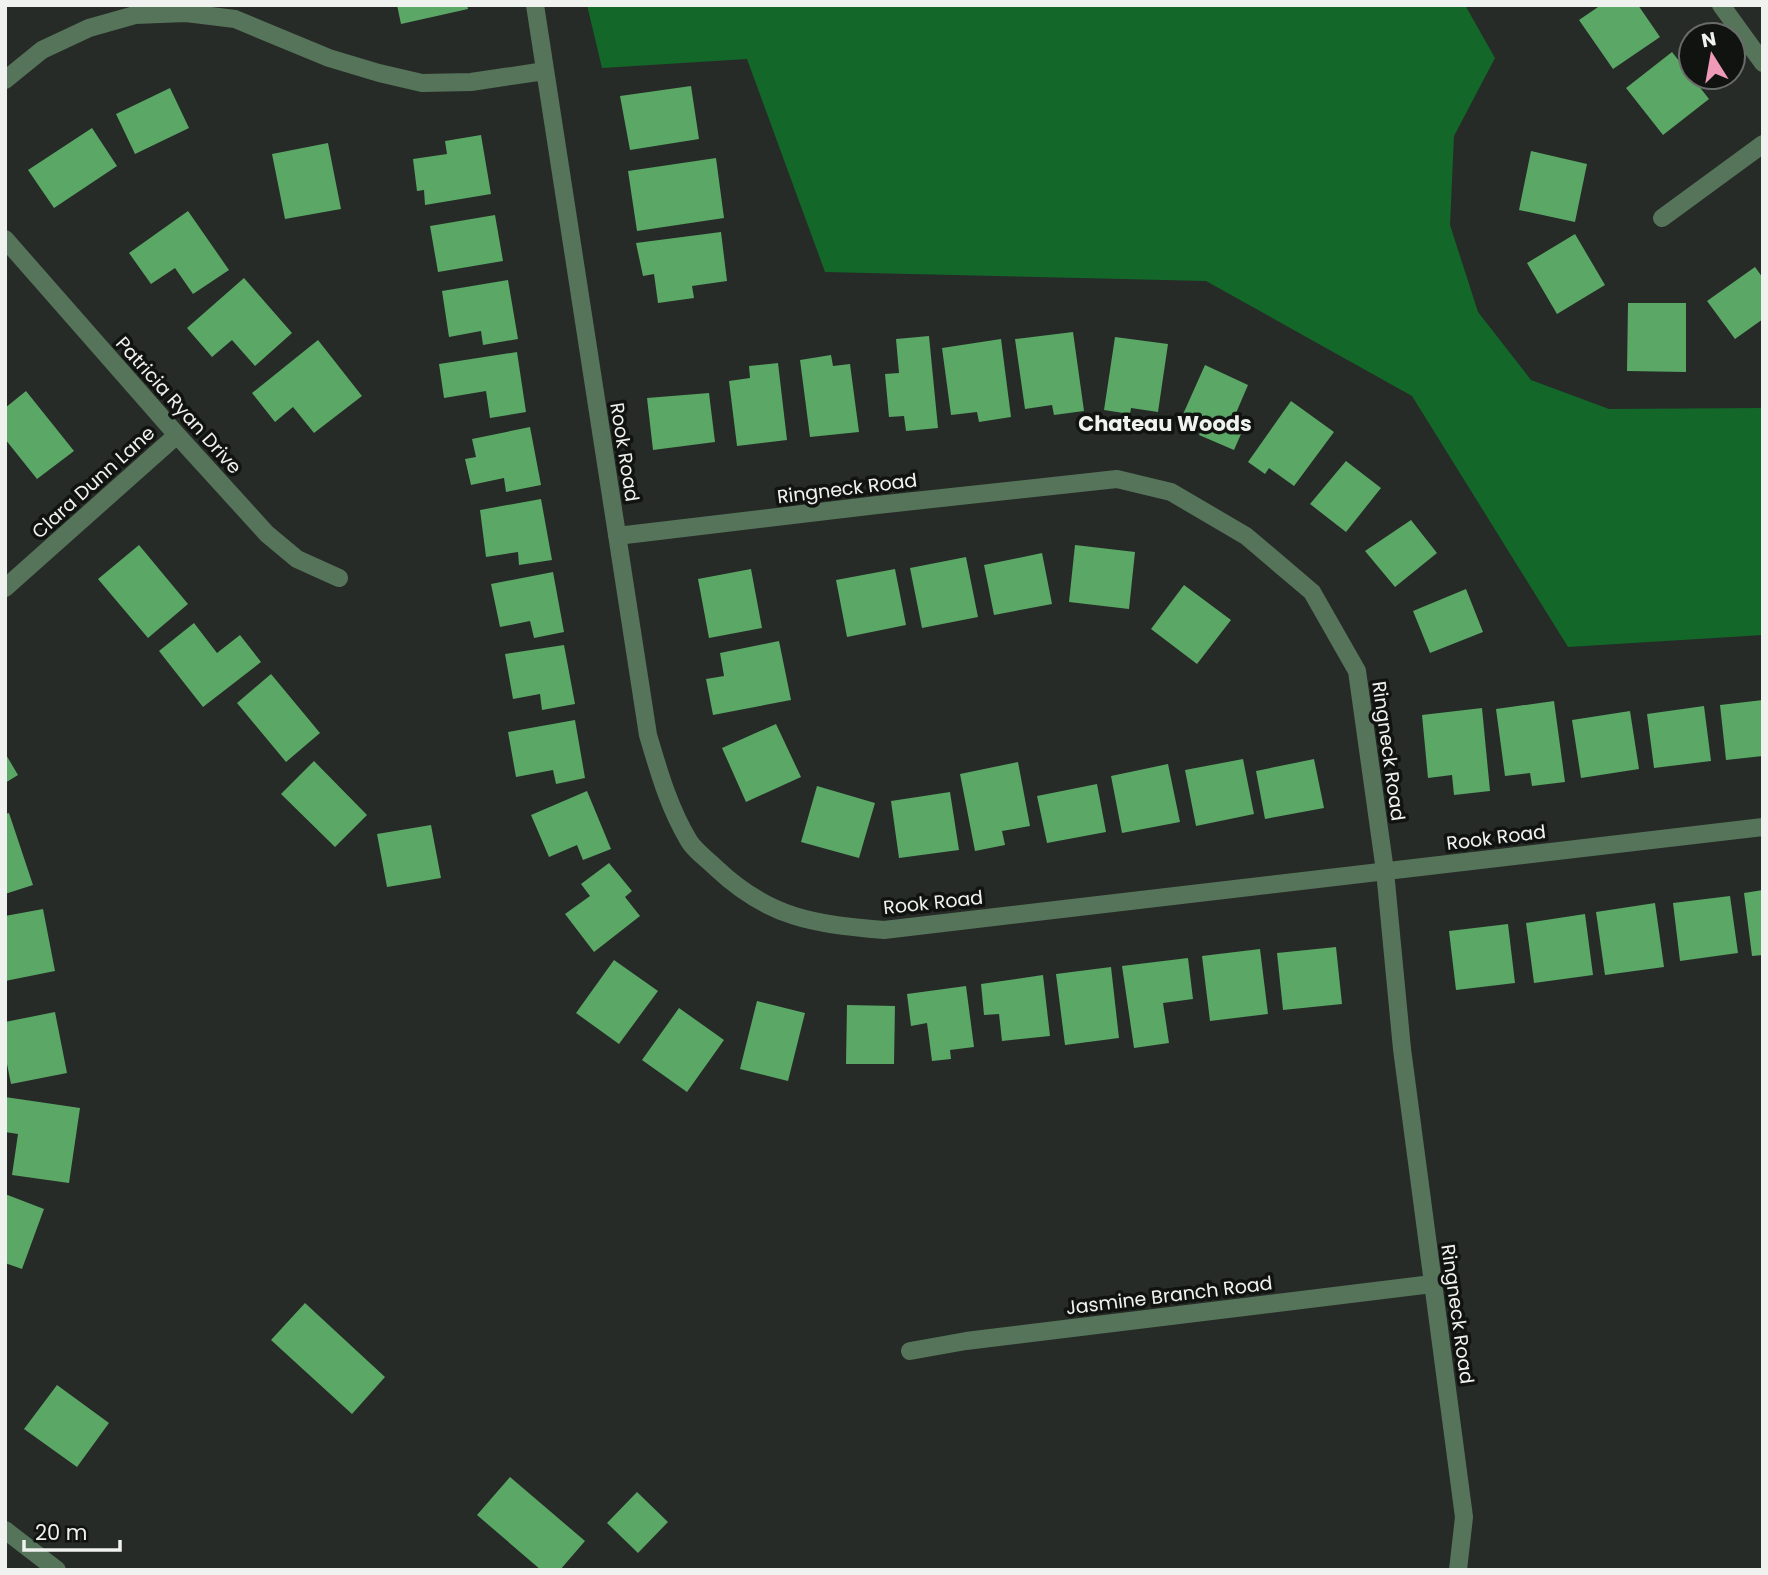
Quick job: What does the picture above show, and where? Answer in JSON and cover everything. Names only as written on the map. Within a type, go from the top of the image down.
[{"type":"street","name":"Rook Road","points":[[535,5],[648,735],[666,796],[690,844],[735,886],[781,913],[830,926],[884,930],[1763,827]]},
{"type":"street","points":[[1721,5],[1763,63]]},
{"type":"street","points":[[5,80],[42,50],[89,28],[135,15],[186,13],[235,19],[330,58],[379,74],[422,83],[471,82],[545,71]]},
{"type":"street","points":[[1662,218],[1763,144]]},
{"type":"street","name":"Patricia Ryan Drive","points":[[5,239],[267,534],[297,559],[339,578]]},
{"type":"street","name":"Clara Dunn Lane","points":[[5,588],[177,435]]},
{"type":"street","name":"Ringneck Road","points":[[617,536],[1117,479],[1171,492],[1246,536],[1312,592],[1357,671],[1385,871],[1402,1049],[1464,1517],[1458,1570]]},
{"type":"street","name":"Jasmine Branch Road","points":[[910,1351],[966,1341],[1433,1284]]},
{"type":"street","points":[[5,1530],[57,1570]]},
{"type":"green space","points":[[587,5],[1465,5],[1495,58],[1454,136],[1450,225],[1478,312],[1531,380],[1609,409],[1763,410],[1763,635],[1568,647],[1412,396],[1206,281],[825,272],[747,59],[602,68]]},
{"type":"building","points":[[397,5],[467,5],[468,9],[401,24]]},
{"type":"building","points":[[1601,5],[1638,5],[1660,37],[1613,69],[1579,20]]},
{"type":"building","points":[[1672,52],[1677,58],[1677,91],[1703,91],[1709,99],[1663,135],[1626,88]]},
{"type":"building","points":[[691,86],[699,139],[630,150],[620,96]]},
{"type":"building","points":[[170,88],[189,128],[135,154],[116,114]]},
{"type":"building","points":[[92,128],[117,166],[54,208],[28,170]]},
{"type":"building","points":[[481,135],[491,194],[425,205],[424,190],[417,191],[413,159],[447,154],[445,141]]},
{"type":"building","points":[[328,143],[341,209],[285,219],[272,154]]},
{"type":"building","points":[[1531,151],[1587,164],[1575,222],[1519,210]]},
{"type":"building","points":[[716,158],[724,218],[637,231],[628,171]]},
{"type":"building","points":[[188,211],[229,270],[193,294],[175,268],[151,284],[129,253]]},
{"type":"building","points":[[495,215],[503,261],[438,272],[430,226]]},
{"type":"building","points":[[721,232],[727,281],[692,286],[694,298],[658,303],[654,274],[643,276],[636,243]]},
{"type":"building","points":[[1575,234],[1605,285],[1557,314],[1527,263]]},
{"type":"building","points":[[1755,267],[1763,278],[1763,319],[1735,339],[1707,301]]},
{"type":"building","points":[[244,278],[292,333],[255,366],[232,340],[212,357],[187,328]]},
{"type":"building","points":[[508,280],[518,339],[483,345],[481,331],[449,337],[442,291]]},
{"type":"building","points":[[1628,303],[1686,303],[1686,372],[1627,371]]},
{"type":"building","points":[[1073,332],[1084,411],[1054,415],[1052,405],[1025,409],[1015,339]]},
{"type":"building","points":[[929,336],[938,428],[906,431],[904,416],[889,417],[885,374],[899,373],[896,339]]},
{"type":"building","points":[[1115,337],[1168,344],[1158,412],[1131,408],[1130,414],[1104,410]]},
{"type":"building","points":[[1001,339],[1011,417],[979,422],[977,412],[951,415],[942,348]]},
{"type":"building","points":[[318,340],[362,396],[314,433],[293,407],[275,422],[252,393]]},
{"type":"building","points":[[517,352],[526,412],[490,418],[486,391],[444,398],[439,364]]},
{"type":"building","points":[[831,355],[833,366],[850,364],[859,432],[810,437],[800,360]]},
{"type":"building","points":[[778,363],[787,440],[737,446],[729,381],[750,378],[749,366]]},
{"type":"building","points":[[1205,365],[1248,385],[1236,413],[1248,418],[1234,450],[1199,435],[1201,430],[1180,421]]},
{"type":"building","points":[[26,391],[74,451],[37,479],[5,439],[5,408]]},
{"type":"building","points":[[709,393],[715,442],[653,450],[647,398]]},
{"type":"building","points":[[1291,401],[1334,432],[1294,486],[1269,468],[1265,474],[1248,462]]},
{"type":"building","points":[[530,427],[541,485],[506,492],[504,478],[471,485],[465,459],[476,457],[472,439]]},
{"type":"building","points":[[1346,461],[1381,488],[1346,532],[1310,504]]},
{"type":"building","points":[[541,499],[552,560],[519,565],[518,552],[486,557],[480,510]]},
{"type":"building","points":[[1411,520],[1437,553],[1395,587],[1365,551]]},
{"type":"building","points":[[139,545],[188,604],[148,638],[98,579]]},
{"type":"building","points":[[1075,545],[1135,552],[1129,609],[1069,602]]},
{"type":"building","points":[[1042,553],[1052,604],[994,615],[984,565]]},
{"type":"building","points":[[966,557],[978,617],[922,628],[910,568]]},
{"type":"building","points":[[751,569],[762,628],[709,638],[698,579]]},
{"type":"building","points":[[895,569],[906,625],[847,637],[836,580]]},
{"type":"building","points":[[553,572],[564,632],[534,638],[530,621],[500,627],[491,584]]},
{"type":"building","points":[[1184,585],[1231,620],[1197,664],[1151,629]]},
{"type":"building","points":[[1466,589],[1483,632],[1430,653],[1413,611]]},
{"type":"building","points":[[194,623],[217,653],[240,635],[261,662],[203,707],[159,651]]},
{"type":"building","points":[[779,641],[791,700],[713,715],[706,679],[724,676],[720,653]]},
{"type":"building","points":[[564,645],[575,704],[542,710],[540,694],[513,699],[505,654]]},
{"type":"building","points":[[271,674],[320,733],[286,762],[237,703]]},
{"type":"building","points":[[1763,700],[1763,756],[1726,760],[1720,705]]},
{"type":"building","points":[[1554,701],[1565,782],[1532,786],[1530,773],[1505,776],[1496,709]]},
{"type":"building","points":[[1704,706],[1711,761],[1654,768],[1647,714]]},
{"type":"building","points":[[1482,708],[1490,791],[1454,795],[1452,775],[1428,778],[1422,715]]},
{"type":"building","points":[[1630,711],[1639,769],[1581,778],[1572,720]]},
{"type":"building","points":[[575,720],[585,778],[556,784],[553,770],[516,777],[508,732]]},
{"type":"building","points":[[776,724],[801,777],[746,802],[722,748]]},
{"type":"building","points":[[5,753],[18,775],[5,783]]},
{"type":"building","points":[[1243,759],[1254,814],[1196,826],[1185,770]]},
{"type":"building","points":[[1314,759],[1324,808],[1265,819],[1256,771]]},
{"type":"building","points":[[314,761],[367,815],[335,847],[281,794]]},
{"type":"building","points":[[1018,762],[1030,826],[1002,831],[1005,845],[975,851],[960,774]]},
{"type":"building","points":[[1168,764],[1180,822],[1122,833],[1111,776]]},
{"type":"building","points":[[1097,784],[1106,832],[1047,843],[1037,796]]},
{"type":"building","points":[[817,786],[875,803],[859,858],[801,842]]},
{"type":"building","points":[[587,791],[611,849],[583,860],[577,845],[549,857],[531,815]]},
{"type":"building","points":[[950,792],[959,850],[899,858],[891,801]]},
{"type":"building","points":[[9,813],[33,885],[5,894],[5,814]]},
{"type":"building","points":[[431,825],[441,878],[387,887],[377,834]]},
{"type":"building","points":[[609,863],[632,891],[625,897],[640,916],[594,952],[565,914],[590,896],[581,884]]},
{"type":"building","points":[[1763,890],[1763,955],[1752,956],[1744,893]]},
{"type":"building","points":[[1730,896],[1738,953],[1680,961],[1673,903]]},
{"type":"building","points":[[1655,903],[1664,967],[1605,975],[1596,912]]},
{"type":"building","points":[[43,909],[55,971],[5,981],[5,916]]},
{"type":"building","points":[[1585,914],[1593,975],[1534,983],[1526,923]]},
{"type":"building","points":[[1508,924],[1515,983],[1456,990],[1449,931]]},
{"type":"building","points":[[1336,947],[1342,1004],[1283,1010],[1277,953]]},
{"type":"building","points":[[1260,949],[1268,1014],[1210,1021],[1202,956]]},
{"type":"building","points":[[1188,958],[1193,999],[1163,1003],[1169,1043],[1134,1048],[1122,966]]},
{"type":"building","points":[[614,960],[658,991],[619,1044],[576,1013]]},
{"type":"building","points":[[1111,967],[1119,1038],[1065,1045],[1056,974]]},
{"type":"building","points":[[1043,975],[1050,1036],[1002,1041],[999,1014],[984,1015],[981,984]]},
{"type":"building","points":[[966,986],[974,1047],[950,1050],[951,1059],[932,1061],[927,1023],[911,1026],[907,994]]},
{"type":"building","points":[[757,1001],[805,1013],[788,1081],[740,1069]]},
{"type":"building","points":[[847,1005],[895,1006],[894,1064],[846,1064]]},
{"type":"building","points":[[679,1008],[724,1040],[687,1092],[642,1060]]},
{"type":"building","points":[[55,1012],[67,1073],[11,1084],[5,1054],[5,1022]]},
{"type":"building","points":[[5,1097],[80,1108],[69,1183],[12,1175],[18,1134],[5,1132]]},
{"type":"building","points":[[5,1194],[44,1209],[22,1269],[5,1263]]},
{"type":"building","points":[[305,1303],[385,1377],[352,1414],[271,1340]]},
{"type":"building","points":[[57,1385],[109,1423],[77,1467],[24,1429]]},
{"type":"building","points":[[510,1477],[585,1541],[560,1570],[541,1570],[477,1515]]},
{"type":"building","points":[[637,1492],[668,1522],[638,1553],[607,1523]]},
{"type":"district","name":"Chateau Woods","points":[[1165,424]]}]
